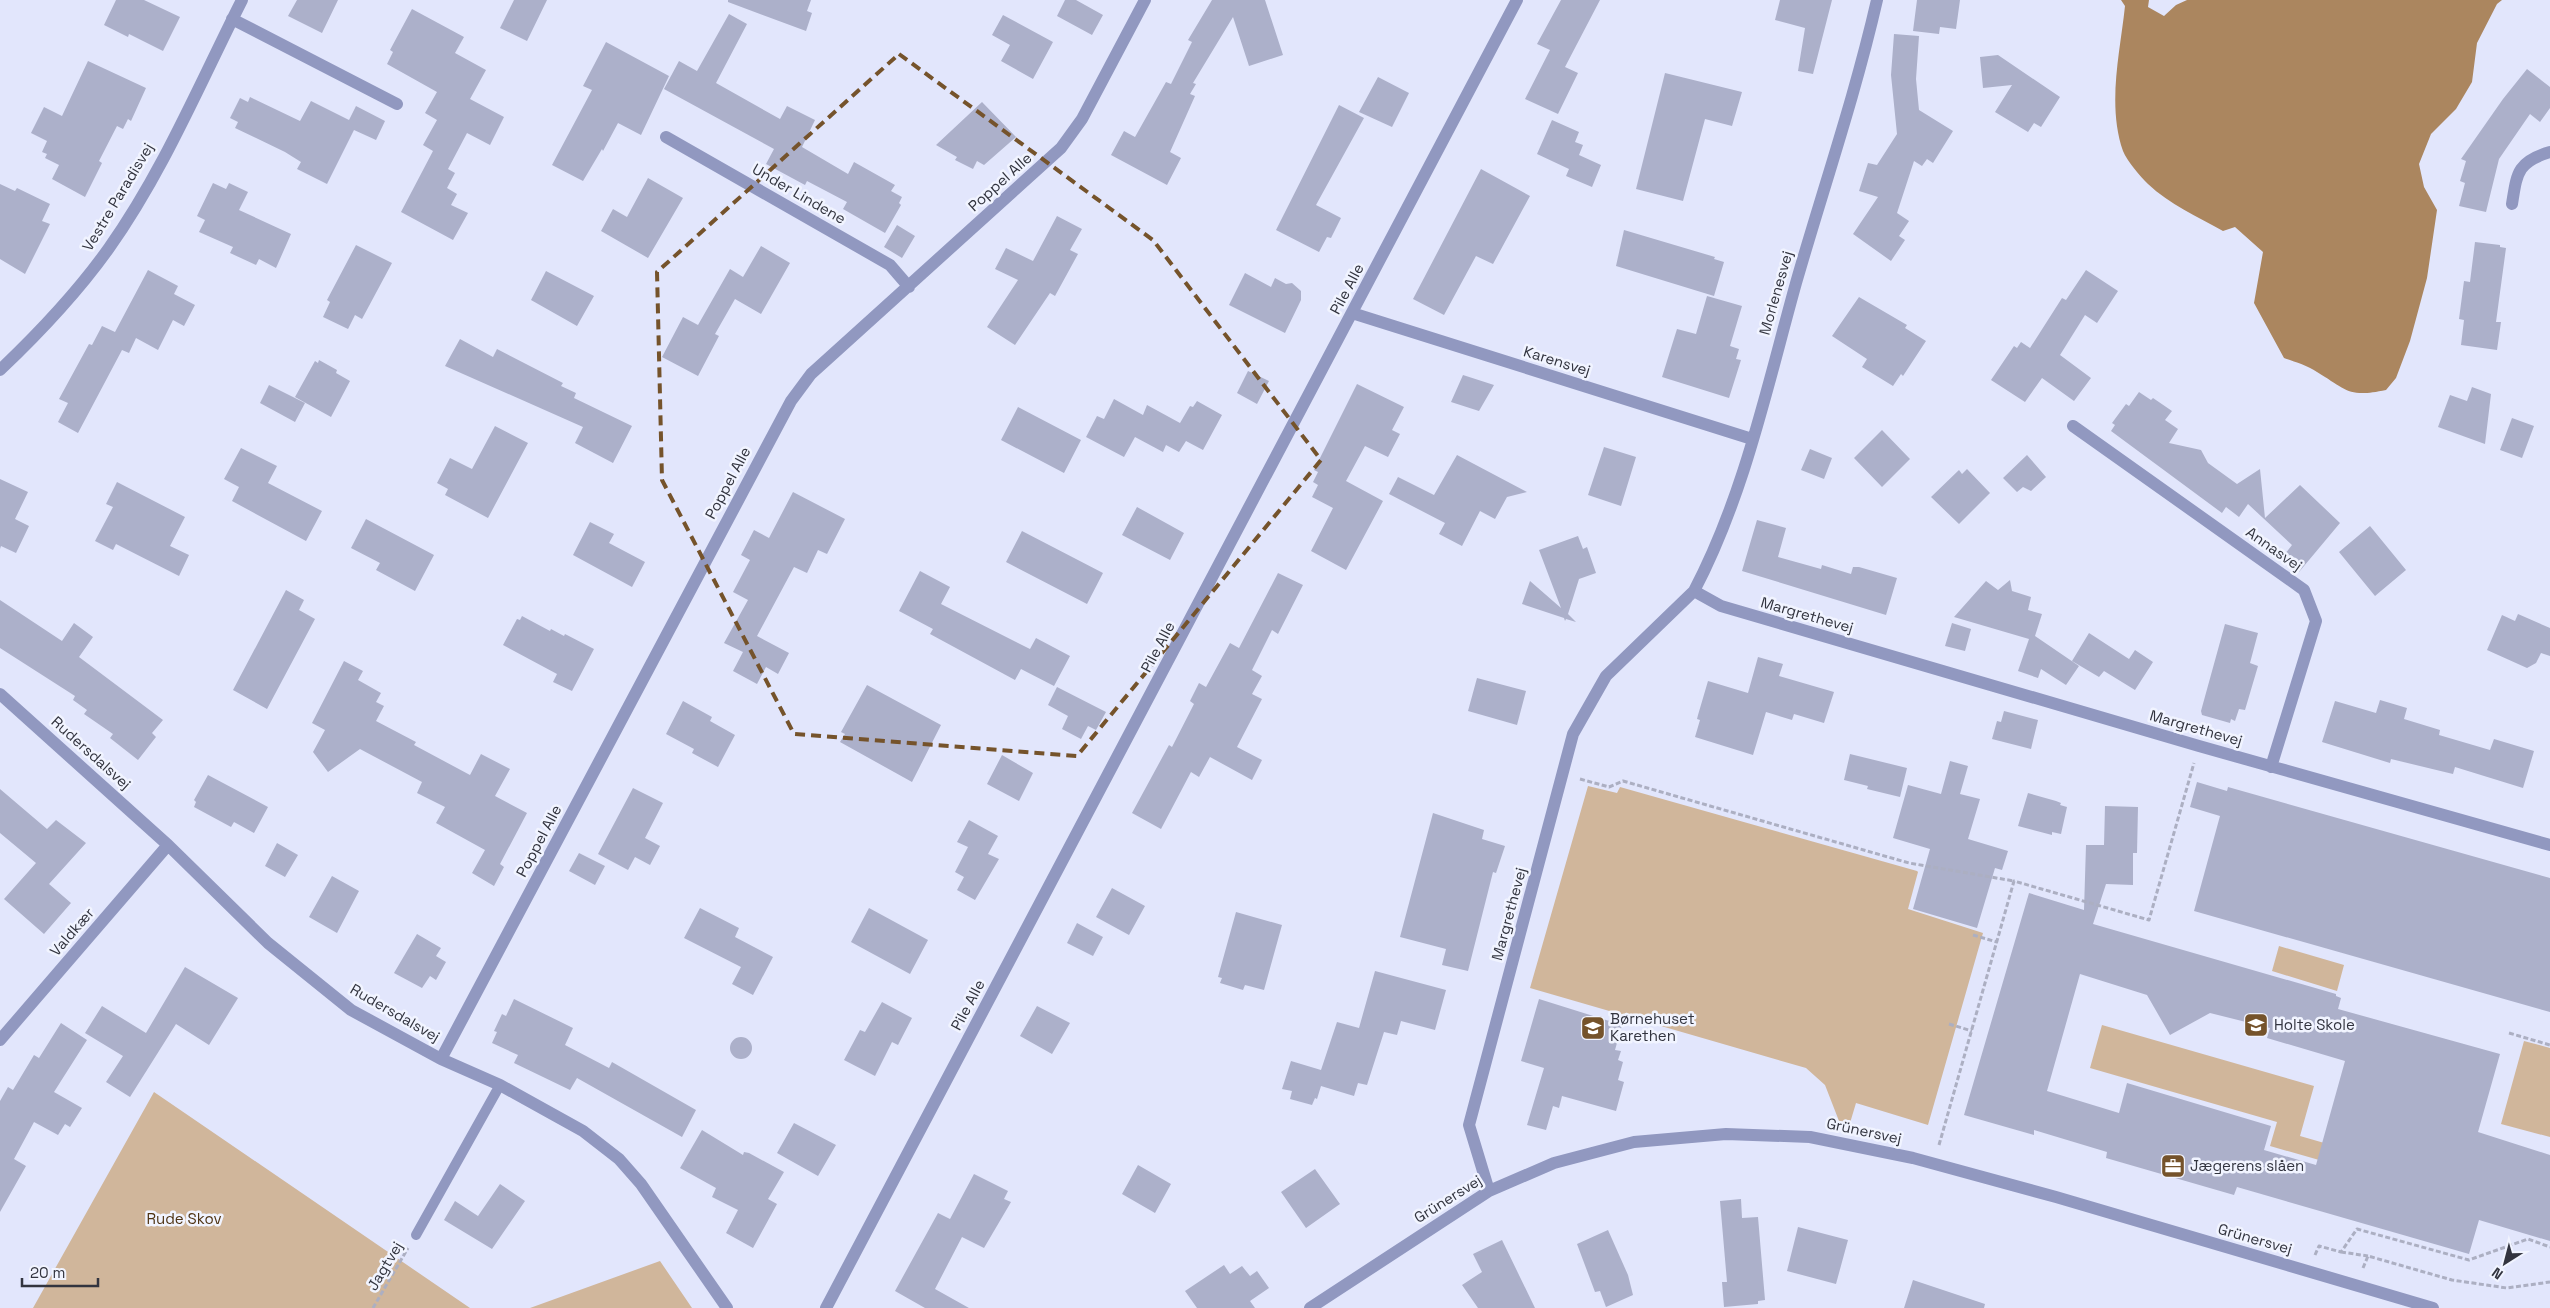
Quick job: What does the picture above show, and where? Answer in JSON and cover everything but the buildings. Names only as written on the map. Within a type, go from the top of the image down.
[{"type":"street","name":"Vestre Paradisvej","points":[[0,370],[52,321],[109,248],[158,168],[242,0]]},
{"type":"street","name":"Poppel Alle","points":[[442,1059],[791,401],[811,374],[1061,148],[1082,119],[1146,0]]},
{"type":"street","name":"Pile Alle","points":[[826,1308],[1517,0]]},
{"type":"street","name":"Morlenesvej","points":[[1694,591],[1716,549],[1752,439],[1827,175],[1861,71],[1877,0]]},
{"type":"street","points":[[232,19],[396,104]]},
{"type":"street","name":"Under Lindene","points":[[666,137],[890,265],[909,287]]},
{"type":"street","points":[[2512,204],[2517,175],[2522,166],[2530,159],[2550,152]]},
{"type":"street","name":"Karensvej","points":[[1352,313],[1752,439]]},
{"type":"street","name":"Annasvej","points":[[2073,426],[2304,590],[2316,621],[2271,767]]},
{"type":"street","name":"Margrethevej","points":[[1489,1191],[1470,1125],[1573,734],[1606,676],[1694,591],[1721,606],[2271,767],[2550,845]]},
{"type":"street","name":"Rudersdalsvej","points":[[0,694],[168,845],[268,943],[351,1010],[442,1059],[500,1085],[583,1131],[618,1159],[641,1184],[727,1308]]},
{"type":"street","name":"Valdkær","points":[[0,1040],[168,845]]},
{"type":"street","name":"Grünersvej","points":[[1314,1307],[1489,1191],[1554,1163],[1634,1142],[1726,1134],[1810,1136],[1934,1164],[2056,1197],[2433,1308]]},
{"type":"lane","points":[[416,1235],[500,1085]]},
{"type":"path","points":[[1562,773],[1608,787],[1623,781],[1909,863],[2014,881],[2149,920],[2199,746]]},
{"type":"path","points":[[1934,1164],[2014,881]]},
{"type":"path","points":[[1973,935],[1997,942]]},
{"type":"path","points":[[1949,1024],[1972,1032]]},
{"type":"path","points":[[2509,1033],[2550,1045]]},
{"type":"path","points":[[2341,1252],[2357,1229],[2469,1260],[2528,1239],[2550,1246]]},
{"type":"path","name":"Jagtvej","points":[[373,1308],[416,1235]]},
{"type":"path","points":[[2307,1271],[2319,1246],[2368,1256],[2452,1280],[2507,1288],[2550,1282]]},
{"type":"path","points":[[2357,1285],[2368,1256]]},
{"type":"highlighted area","points":[[899,54],[1153,240],[1321,460],[1077,756],[794,734],[662,480],[657,272]]},
{"type":"green space","points":[[1588,786],[1617,793],[1620,787],[1917,871],[1908,909],[1983,933],[1928,1125],[1856,1103],[1850,1123],[1839,1121],[1825,1085],[1806,1068],[1530,988]]},
{"type":"green space","points":[[2279,946],[2344,965],[2337,991],[2272,971]]},
{"type":"green space","points":[[2102,1025],[2314,1086],[2300,1136],[2359,1153],[2354,1170],[2270,1146],[2277,1122],[2090,1068]]},
{"type":"green space","points":[[2524,1041],[2550,1048],[2550,1137],[2501,1124]]},
{"type":"green space","name":"Rude Skov","points":[[154,1092],[470,1308],[33,1308]]},
{"type":"green space","points":[[660,1261],[692,1308],[530,1308]]},
{"type":"shaded area","points":[[2121,0],[2149,0],[2148,7],[2164,16],[2176,5],[2187,0],[2502,0],[2497,4],[2477,43],[2472,82],[2456,109],[2431,134],[2419,164],[2424,187],[2437,210],[2427,278],[2410,341],[2396,378],[2386,390],[2363,393],[2348,391],[2309,367],[2284,358],[2254,303],[2263,252],[2235,227],[2223,231],[2165,198],[2148,184],[2127,159],[2118,133],[2115,97],[2125,6]]},
{"type":"place","name":"Holte Skole","points":[[2256,1025]]},
{"type":"place","name":"Børnehuset Karethen","points":[[1593,1028]]},
{"type":"place","name":"Jægerens slåen","points":[[2173,1166]]}]
